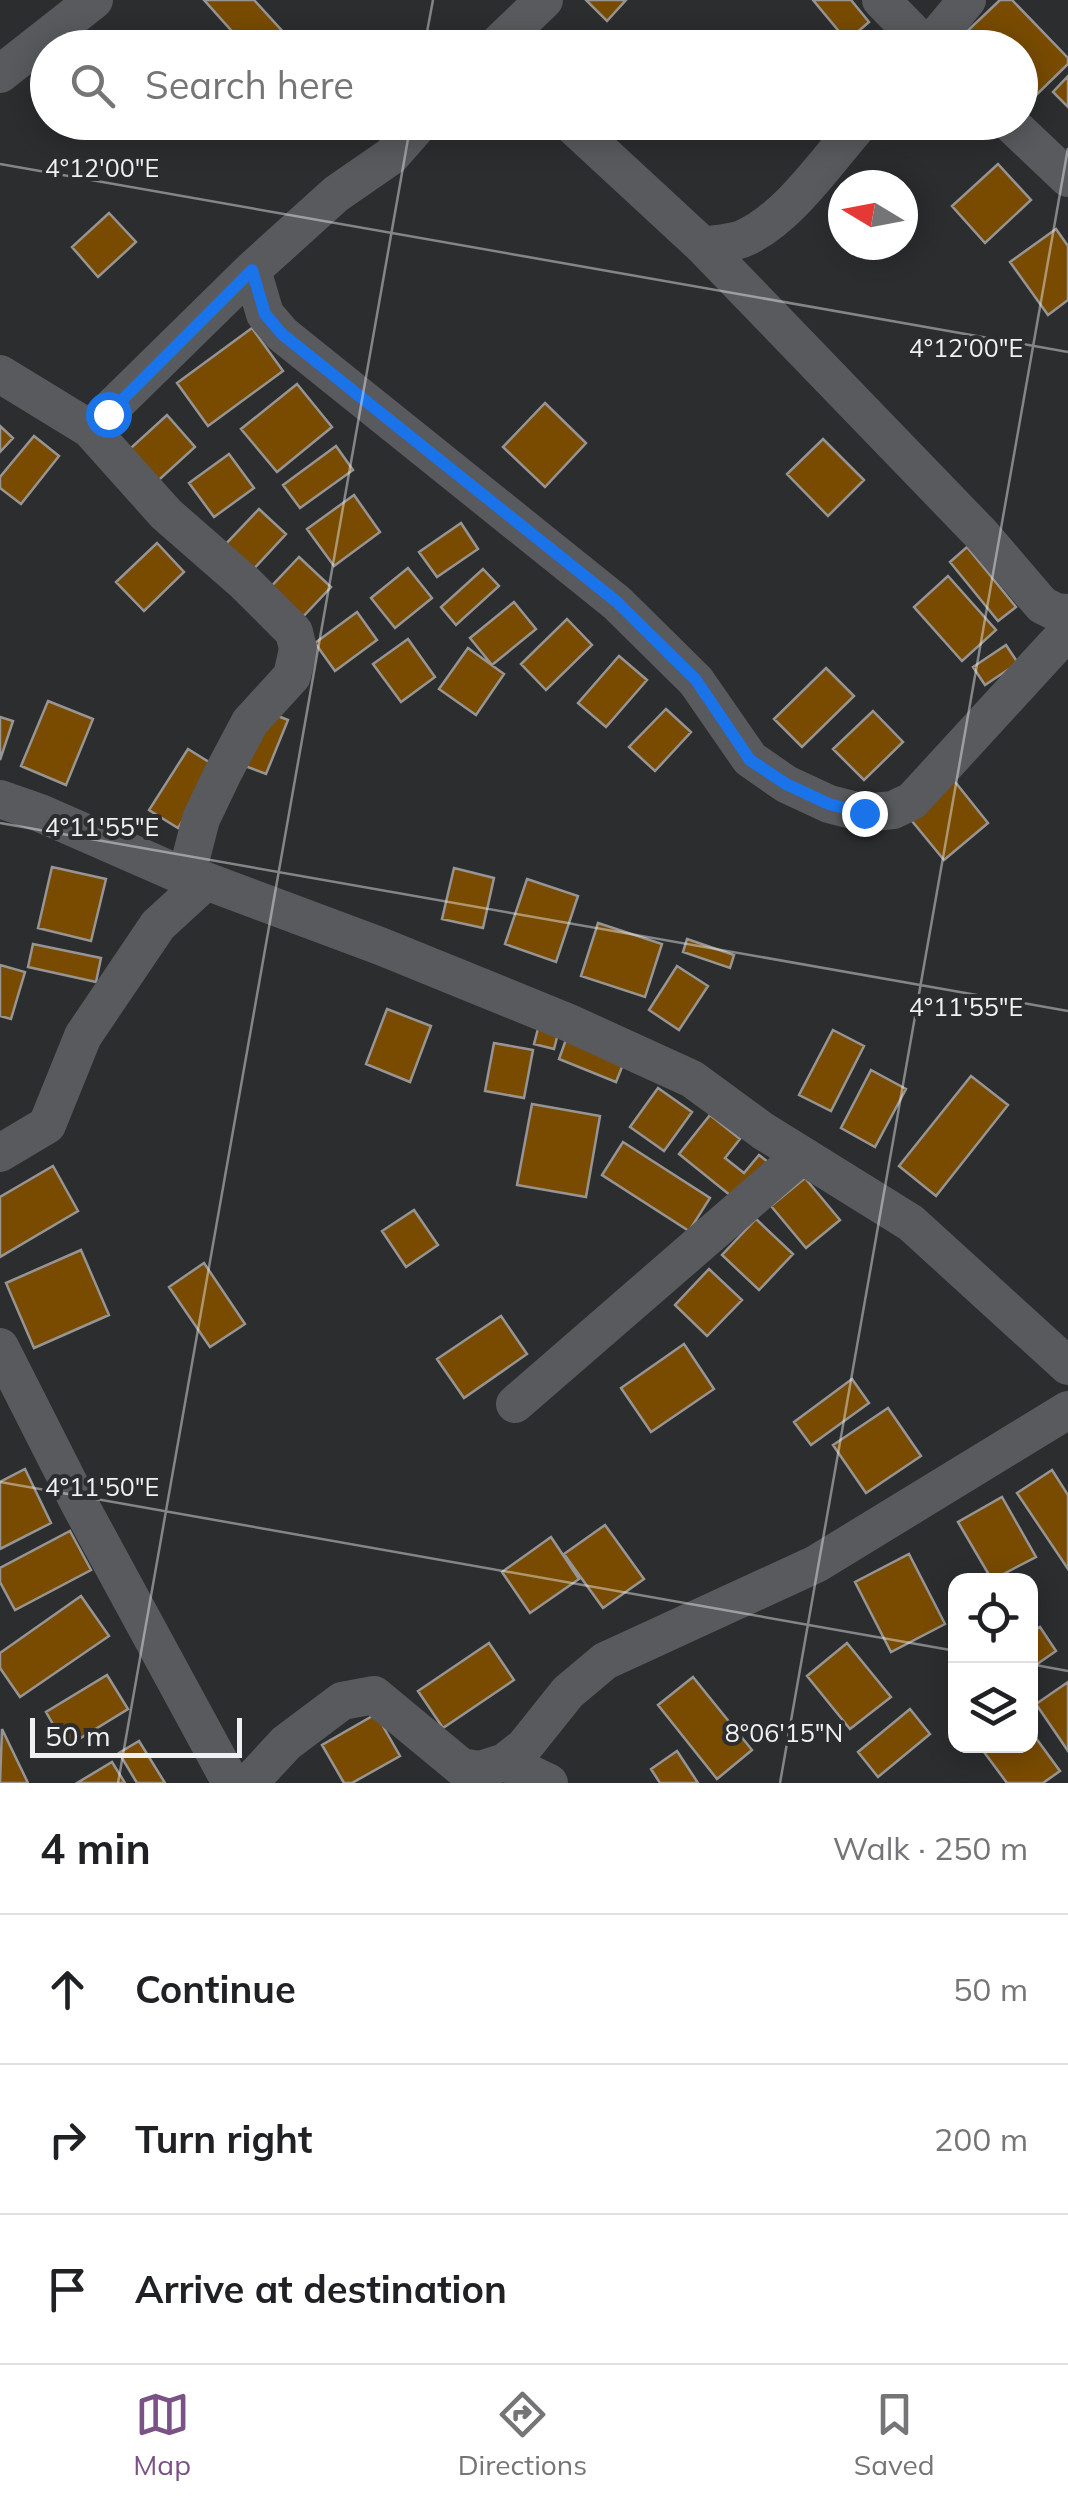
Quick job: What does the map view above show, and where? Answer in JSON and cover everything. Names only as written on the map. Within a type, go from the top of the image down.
[{"type":"street","points":[[56,30],[94,0]]},
{"type":"street","points":[[510,30],[544,0]]},
{"type":"street","points":[[881,0],[911,30]]},
{"type":"street","points":[[942,30],[967,0]]},
{"type":"street","points":[[0,74],[30,50]]},
{"type":"street","points":[[90,430],[252,270],[336,194],[392,156],[406,140]]},
{"type":"street","points":[[588,140],[703,246],[982,535],[1042,605],[1056,612],[1068,612]]},
{"type":"street","points":[[703,246],[739,240],[763,227],[786,208],[845,140]]},
{"type":"street","points":[[1028,140],[1068,178]]},
{"type":"street","points":[[252,270],[265,314],[282,334],[617,602],[696,680],[750,760],[786,784],[829,804],[864,813],[894,810],[912,801],[1068,631]]},
{"type":"street","points":[[0,374],[90,430],[166,514],[245,582],[294,632],[298,649],[292,676],[250,722],[201,819],[196,879],[158,924],[92,1022],[71,1061],[47,1125],[0,1153]]},
{"type":"street","points":[[0,799],[196,879],[380,946],[692,1079],[802,1155],[911,1223],[1068,1366]]},
{"type":"street","points":[[515,1404],[802,1155]]},
{"type":"street","points":[[0,1347],[79,1503],[231,1783]]},
{"type":"street","points":[[250,1783],[286,1743],[342,1701],[374,1695],[461,1768],[480,1770],[505,1762],[524,1747],[568,1692],[605,1662],[816,1564],[1068,1410]]},
{"type":"street","points":[[505,1762],[549,1783]]},
{"type":"building","points":[[204,0],[254,0],[281,30],[231,30]]},
{"type":"building","points":[[586,0],[626,0],[607,21]]},
{"type":"building","points":[[813,0],[851,0],[869,22],[860,30],[838,30]]},
{"type":"building","points":[[1000,0],[1012,0],[1068,58],[1068,64],[1038,93],[1038,30],[968,30]]},
{"type":"building","points":[[1068,76],[1068,107],[1053,92]]},
{"type":"building","points":[[998,164],[1031,200],[985,243],[952,206]]},
{"type":"building","points":[[109,213],[136,242],[98,277],[72,247]]},
{"type":"building","points":[[1056,229],[1068,246],[1068,300],[1048,315],[1010,262]]},
{"type":"building","points":[[252,328],[283,371],[208,426],[177,383]]},
{"type":"building","points":[[297,384],[332,427],[277,472],[241,429]]},
{"type":"building","points":[[545,403],[586,443],[545,487],[503,447]]},
{"type":"building","points":[[167,415],[195,447],[150,488],[121,457]]},
{"type":"building","points":[[0,426],[13,438],[0,452]]},
{"type":"building","points":[[34,436],[59,456],[21,504],[0,488],[0,477]]},
{"type":"building","points":[[823,439],[864,480],[828,516],[787,474]]},
{"type":"building","points":[[336,446],[353,470],[300,508],[283,485]]},
{"type":"building","points":[[229,454],[254,488],[214,517],[189,483]]},
{"type":"building","points":[[354,495],[380,532],[334,566],[307,529]]},
{"type":"building","points":[[259,509],[286,534],[249,574],[222,548]]},
{"type":"building","points":[[461,523],[478,549],[437,577],[419,552]]},
{"type":"building","points":[[157,543],[184,572],[144,611],[116,582]]},
{"type":"building","points":[[967,547],[1016,607],[998,621],[950,562]]},
{"type":"building","points":[[299,557],[331,587],[298,622],[266,592]]},
{"type":"building","points":[[408,568],[432,598],[395,628],[371,598]]},
{"type":"building","points":[[483,569],[499,586],[456,625],[441,607]]},
{"type":"building","points":[[948,576],[996,630],[962,661],[914,607]]},
{"type":"building","points":[[514,602],[536,629],[492,665],[470,638]]},
{"type":"building","points":[[357,612],[377,640],[335,671],[315,643]]},
{"type":"building","points":[[567,619],[592,645],[546,690],[521,664]]},
{"type":"building","points":[[408,639],[435,677],[401,702],[373,664]]},
{"type":"building","points":[[1006,645],[1018,663],[985,685],[973,667]]},
{"type":"building","points":[[468,648],[504,674],[476,715],[439,689]]},
{"type":"building","points":[[619,656],[647,680],[606,727],[578,703]]},
{"type":"building","points":[[826,668],[854,696],[802,747],[774,719]]},
{"type":"building","points":[[48,701],[93,719],[66,785],[21,766]]},
{"type":"building","points":[[666,709],[691,732],[655,771],[629,747]]},
{"type":"building","points":[[263,710],[288,720],[266,774],[240,764]]},
{"type":"building","points":[[873,711],[903,742],[864,780],[833,749]]},
{"type":"building","points":[[0,717],[13,721],[0,760]]},
{"type":"building","points":[[188,749],[217,767],[178,828],[149,810]]},
{"type":"building","points":[[952,778],[988,823],[944,860],[907,815]]},
{"type":"building","points":[[52,867],[106,879],[91,941],[38,928]]},
{"type":"building","points":[[454,868],[494,878],[483,928],[442,919]]},
{"type":"building","points":[[527,879],[578,896],[556,962],[505,944]]},
{"type":"building","points":[[598,923],[662,944],[645,997],[581,976]]},
{"type":"building","points":[[687,939],[734,955],[730,968],[683,952]]},
{"type":"building","points":[[33,944],[101,958],[96,982],[28,967]]},
{"type":"building","points":[[0,965],[25,972],[11,1019],[0,1016]]},
{"type":"building","points":[[677,966],[708,986],[679,1030],[649,1010]]},
{"type":"building","points":[[387,1009],[431,1026],[410,1082],[366,1064]]},
{"type":"building","points":[[540,1021],[560,1026],[554,1049],[534,1044]]},
{"type":"building","points":[[833,1030],[864,1046],[831,1111],[799,1095]]},
{"type":"building","points":[[568,1034],[626,1057],[616,1082],[559,1059]]},
{"type":"building","points":[[494,1043],[533,1050],[524,1098],[485,1091]]},
{"type":"building","points":[[871,1070],[906,1089],[875,1147],[841,1128]]},
{"type":"building","points":[[971,1076],[1008,1105],[936,1196],[899,1166]]},
{"type":"building","points":[[658,1088],[692,1112],[664,1151],[630,1127]]},
{"type":"building","points":[[532,1104],[600,1116],[586,1197],[517,1185]]},
{"type":"building","points":[[710,1115],[740,1139],[725,1158],[744,1173],[759,1155],[772,1165],[741,1204],[679,1154]]},
{"type":"building","points":[[623,1142],[710,1198],[689,1231],[602,1175]]},
{"type":"building","points":[[53,1166],[78,1211],[0,1257],[0,1197]]},
{"type":"building","points":[[805,1178],[840,1220],[806,1248],[771,1206]]},
{"type":"building","points":[[414,1210],[438,1245],[406,1267],[382,1231]]},
{"type":"building","points":[[756,1219],[793,1254],[759,1290],[722,1255]]},
{"type":"building","points":[[81,1250],[109,1315],[34,1348],[6,1283]]},
{"type":"building","points":[[204,1263],[245,1324],[210,1347],[169,1287]]},
{"type":"building","points":[[709,1269],[742,1300],[707,1336],[675,1305]]},
{"type":"building","points":[[501,1316],[527,1354],[464,1398],[437,1359]]},
{"type":"building","points":[[684,1344],[714,1389],[651,1432],[621,1388]]},
{"type":"building","points":[[852,1379],[869,1403],[811,1445],[794,1422]]},
{"type":"building","points":[[888,1408],[921,1456],[866,1493],[833,1445]]},
{"type":"building","points":[[25,1469],[51,1523],[0,1549],[0,1482]]},
{"type":"building","points":[[1052,1470],[1068,1495],[1068,1569],[1017,1493]]},
{"type":"building","points":[[1002,1497],[1036,1557],[1005,1573],[988,1573],[958,1522]]},
{"type":"building","points":[[605,1525],[644,1579],[603,1608],[564,1554]]},
{"type":"building","points":[[70,1531],[91,1570],[15,1610],[0,1582],[0,1568]]},
{"type":"building","points":[[551,1537],[579,1579],[530,1613],[502,1572]]},
{"type":"building","points":[[909,1554],[945,1624],[891,1652],[855,1582]]},
{"type":"building","points":[[81,1596],[109,1636],[20,1697],[0,1668],[0,1653]]},
{"type":"building","points":[[1038,1628],[1056,1651],[1038,1663],[1038,1663]]},
{"type":"building","points":[[489,1643],[514,1680],[443,1728],[418,1691]]},
{"type":"building","points":[[847,1643],[891,1697],[850,1729],[807,1676]]},
{"type":"building","points":[[107,1675],[128,1709],[66,1747],[46,1712]]},
{"type":"building","points":[[693,1677],[752,1750],[717,1779],[658,1705]]},
{"type":"building","points":[[1068,1682],[1068,1751],[1038,1707],[1038,1703]]},
{"type":"building","points":[[910,1709],[930,1734],[878,1777],[858,1752]]},
{"type":"building","points":[[376,1714],[400,1756],[352,1783],[344,1783],[322,1745]]},
{"type":"building","points":[[2,1729],[28,1783],[0,1783]]},
{"type":"building","points":[[139,1741],[165,1783],[137,1783],[119,1753]]},
{"type":"building","points":[[1038,1741],[1060,1771],[1043,1783],[1007,1783],[985,1753],[1038,1753]]},
{"type":"building","points":[[677,1751],[698,1783],[660,1783],[651,1769]]},
{"type":"building","points":[[112,1762],[125,1783],[77,1783]]},
{"type":"route","points":[[108,414],[252,270],[265,314],[282,334],[617,602],[696,680],[750,760],[786,784],[829,804],[864,813]]}]
